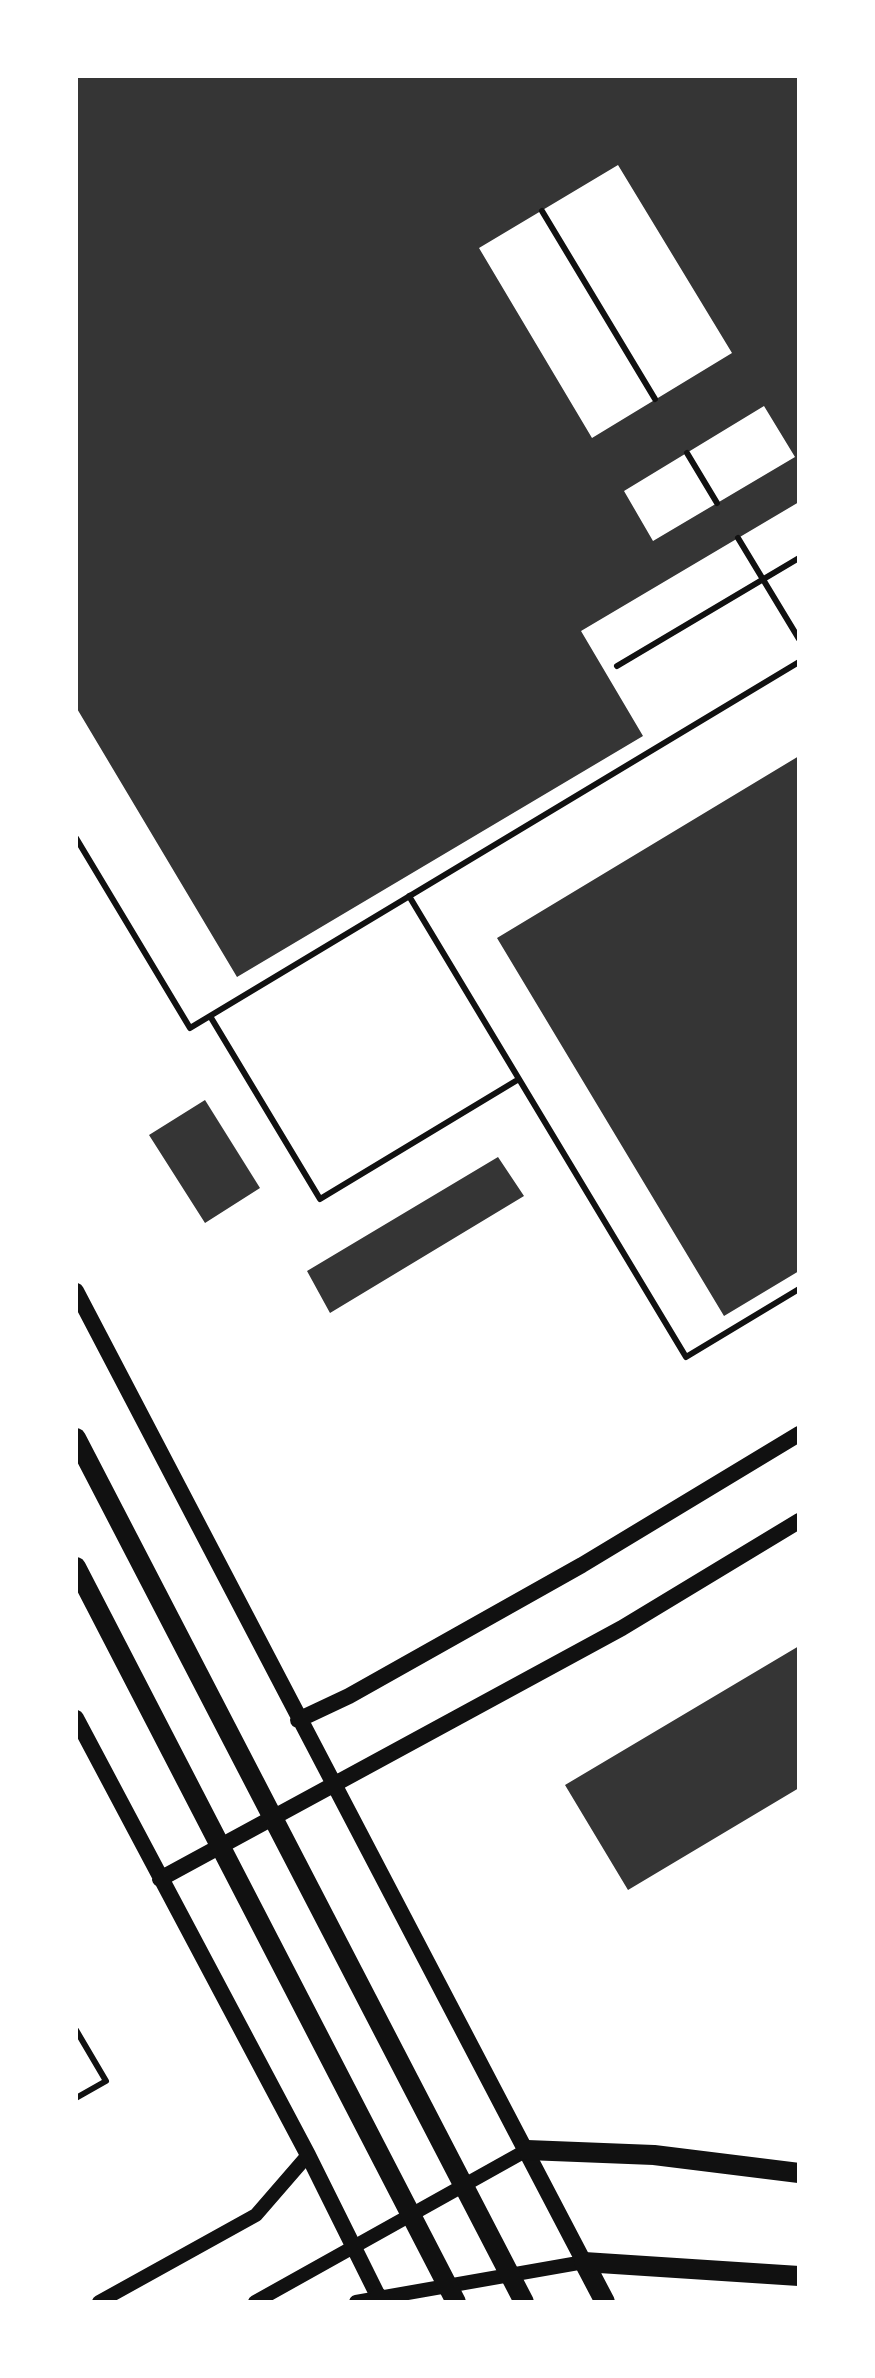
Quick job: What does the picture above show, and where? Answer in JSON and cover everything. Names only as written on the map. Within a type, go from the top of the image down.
[{"type":"main road","points":[[76,1291],[605,2302]]},
{"type":"main road","points":[[298,1720],[349,1696],[582,1565],[799,1434]]},
{"type":"main road","points":[[76,1438],[524,2302]]},
{"type":"main road","points":[[160,1879],[622,1628],[799,1521]]},
{"type":"main road","points":[[76,1567],[456,2302]]},
{"type":"main road","points":[[76,1718],[308,2155],[380,2300]]},
{"type":"main road","points":[[527,2150],[654,2155],[799,2173]]},
{"type":"main road","points":[[584,2262],[799,2276]]},
{"type":"street","points":[[255,2302],[527,2150]]},
{"type":"street","points":[[99,2302],[256,2215],[308,2155]]},
{"type":"street","points":[[356,2302],[584,2262]]},
{"type":"lane","points":[[542,211],[655,399]]},
{"type":"lane","points":[[687,453],[717,503]]},
{"type":"lane","points":[[738,538],[799,639]]},
{"type":"lane","points":[[617,666],[799,558]]},
{"type":"lane","points":[[76,838],[190,1028],[799,662]]},
{"type":"lane","points":[[409,896],[686,1357],[799,1289]]},
{"type":"lane","points":[[210,1016],[320,1199],[519,1079]]},
{"type":"lane","points":[[76,2030],[106,2081],[76,2098]]},
{"type":"building","points":[[76,76],[799,76],[799,502],[581,631],[643,736],[237,977],[76,707]],"holes":[[[618,165],[732,353],[592,438],[479,248]],[[764,406],[795,457],[653,541],[624,491]]]},
{"type":"building","points":[[799,756],[799,1271],[724,1316],[497,938]]},
{"type":"building","points":[[205,1100],[260,1188],[205,1223],[149,1135]]},
{"type":"building","points":[[498,1157],[524,1196],[330,1313],[307,1271]]},
{"type":"building","points":[[799,1646],[799,1788],[628,1890],[565,1785]]}]
